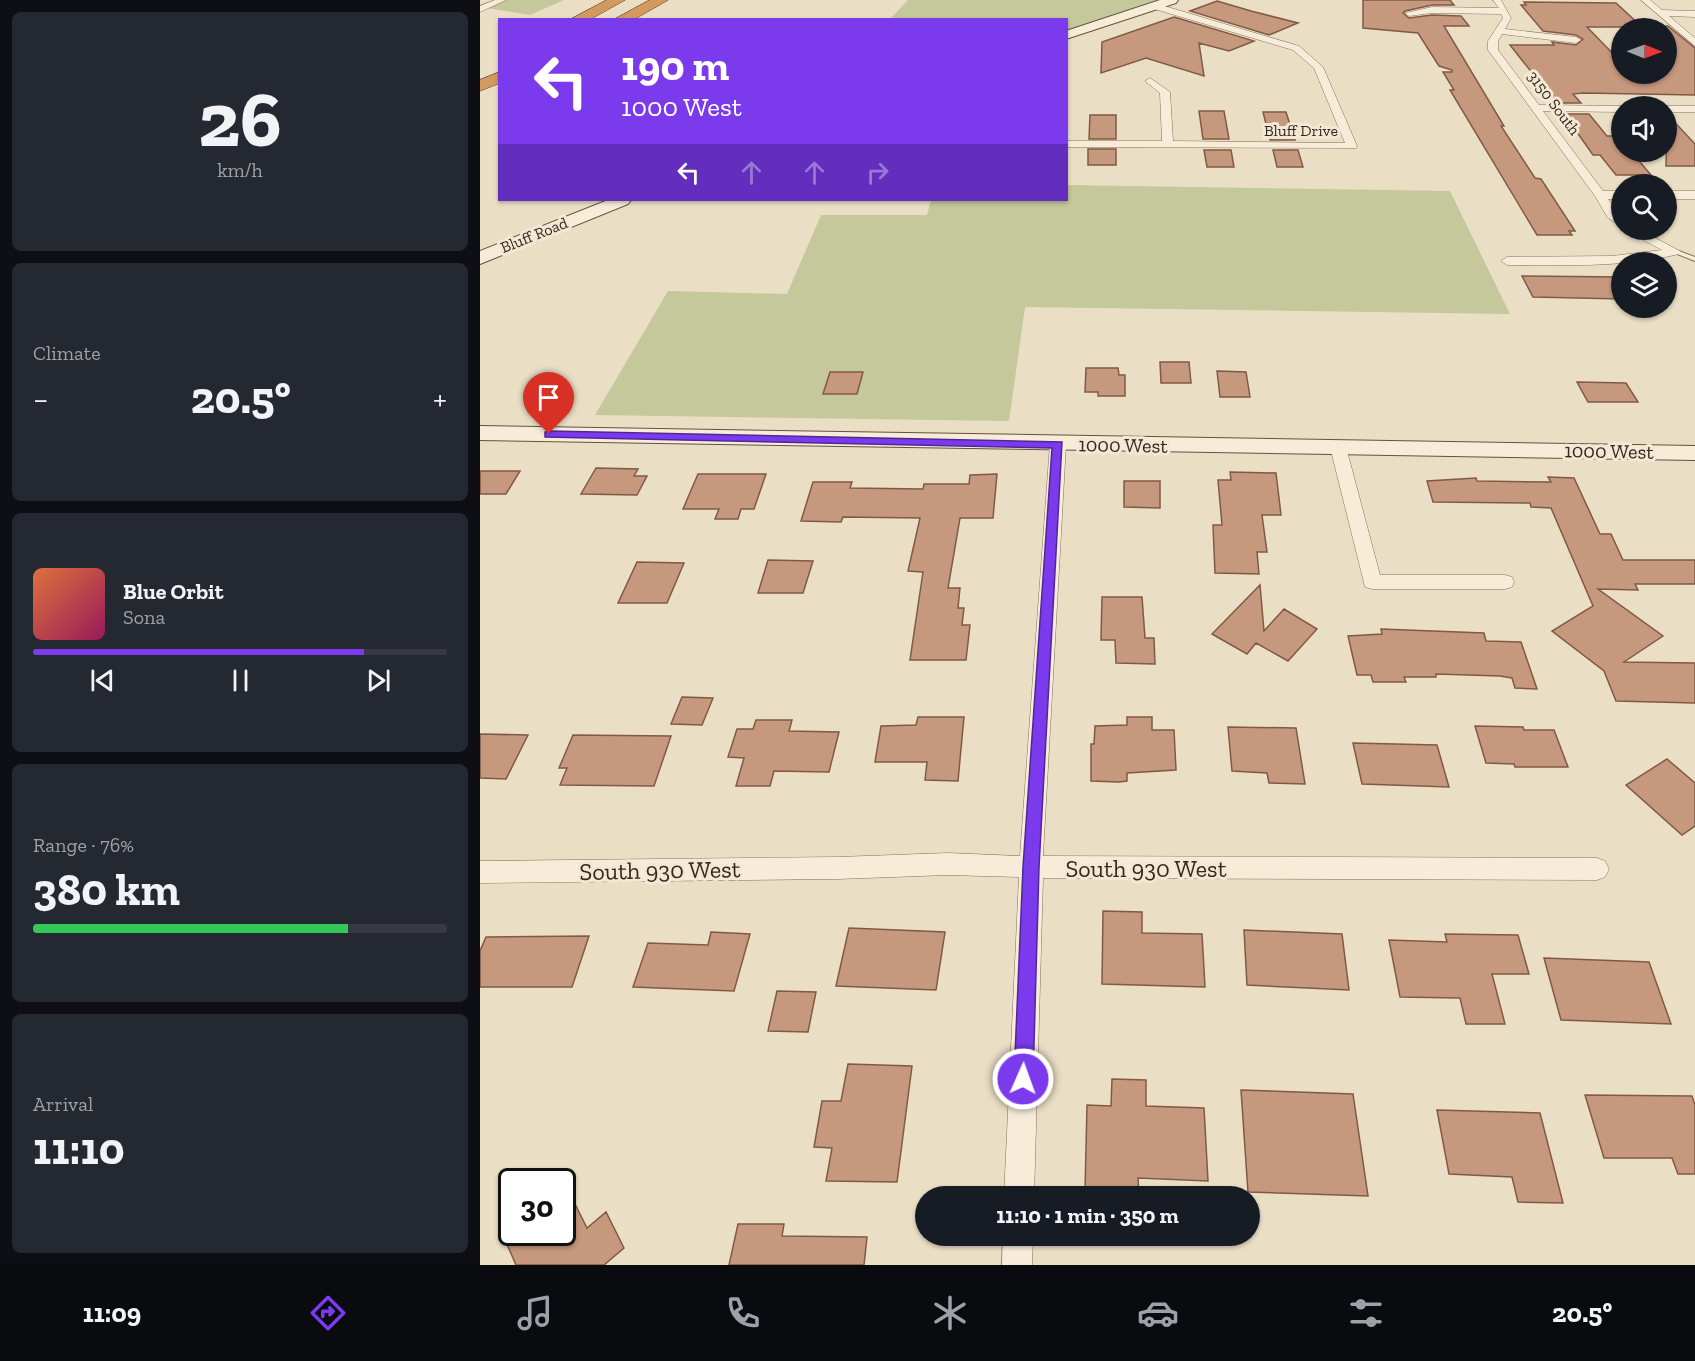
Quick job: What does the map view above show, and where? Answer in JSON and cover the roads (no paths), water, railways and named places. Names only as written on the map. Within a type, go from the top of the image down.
[{"type":"highway","points":[[580,18],[618,0]]},
{"type":"highway","points":[[624,18],[662,0]]},
{"type":"highway","points":[[480,86],[498,78]]},
{"type":"main road","points":[[1068,34],[1172,0]]},
{"type":"main road","name":"Bluff Road","points":[[480,258],[620,201]]},
{"type":"main road","name":"1000 West","points":[[480,433],[1695,453]]},
{"type":"street","points":[[480,0],[499,1]]},
{"type":"street","points":[[1497,0],[1505,10]]},
{"type":"street","points":[[1645,0],[1695,43]]},
{"type":"street","points":[[480,9],[499,1]]},
{"type":"street","name":"Bluff Drive","points":[[1068,144],[1352,146],[1318,67],[1296,48],[1154,6]]},
{"type":"street","points":[[1409,13],[1432,10],[1505,10]]},
{"type":"street","name":"3150 South","points":[[1505,10],[1507,18],[1493,41],[1493,50],[1538,108],[1611,212]]},
{"type":"street","points":[[1659,13],[1695,14]]},
{"type":"street","points":[[1501,31],[1576,40]]},
{"type":"street","points":[[1150,81],[1165,92],[1168,144]]},
{"type":"street","points":[[1538,108],[1611,109]]},
{"type":"street","points":[[1677,109],[1695,109]]},
{"type":"street","points":[[1600,195],[1611,195]]},
{"type":"street","points":[[1677,195],[1695,195]]},
{"type":"street","points":[[1651,240],[1674,251]]},
{"type":"street","points":[[1507,261],[1616,261],[1674,251]]},
{"type":"street","points":[[1019,1186],[1031,867],[1058,444]]},
{"type":"street","points":[[1338,447],[1372,582],[1505,582]]},
{"type":"street","name":"South 930 West","points":[[480,872],[838,868],[948,864],[1031,867],[1597,868]]},
{"type":"street","points":[[1017,1265],[1018,1246]]},
{"type":"lane","points":[[1674,251],[1695,259]]}]
